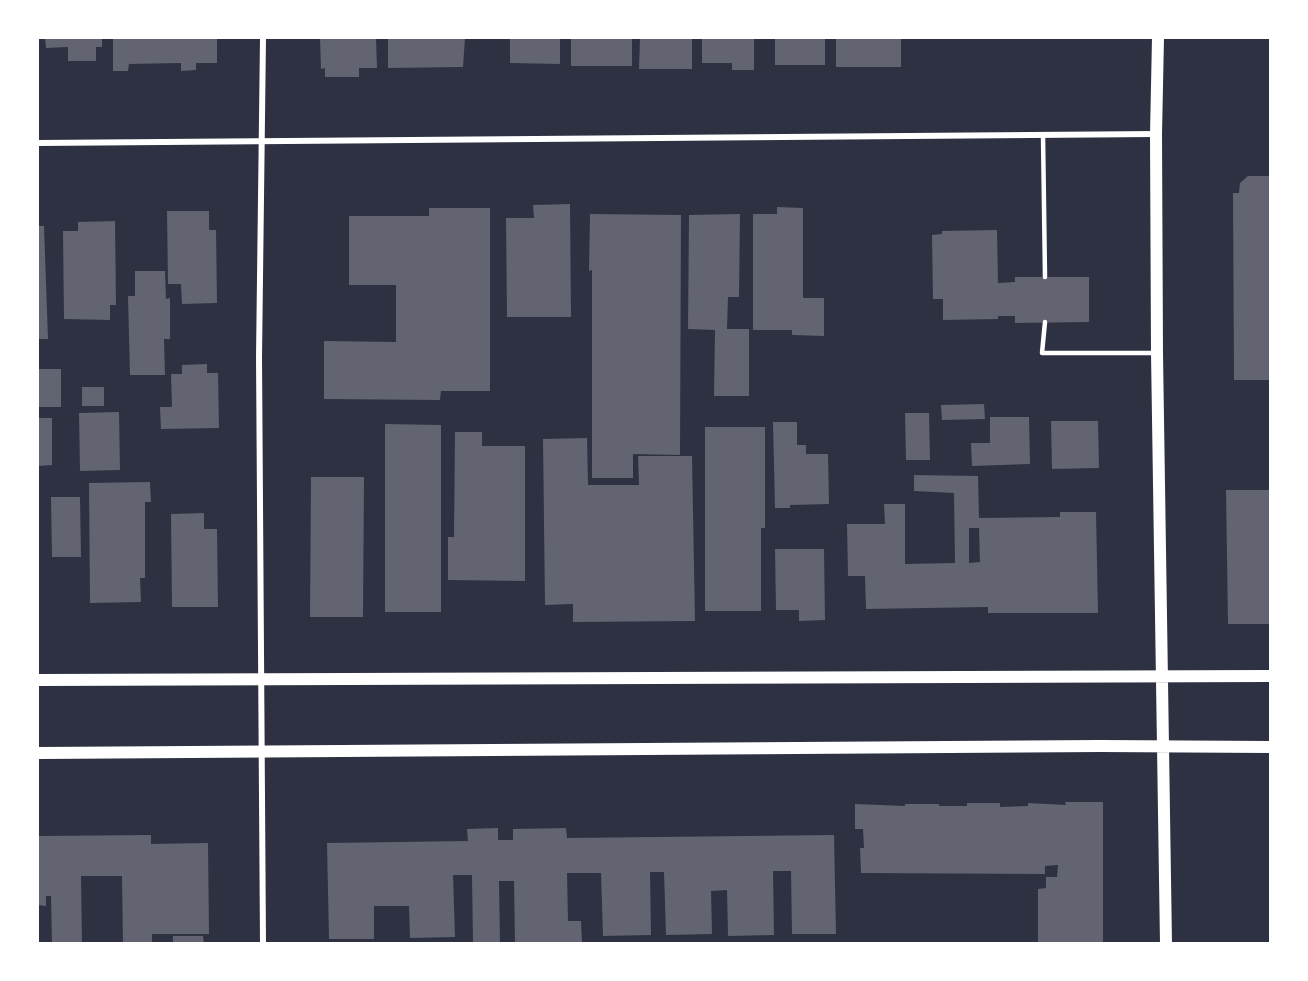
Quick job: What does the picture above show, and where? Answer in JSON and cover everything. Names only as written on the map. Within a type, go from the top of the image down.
[{"type":"main road","points":[[1158,38],[1157,353],[1161,746],[1166,944]]},
{"type":"main road","points":[[38,680],[1270,676]]},
{"type":"main road","points":[[38,753],[1270,747]]},
{"type":"street","points":[[263,38],[259,357],[263,944]]},
{"type":"street","points":[[38,143],[1156,134]]},
{"type":"lane","points":[[1043,135],[1045,277]]},
{"type":"lane","points":[[1045,322],[1042,353],[1157,353]]},
{"type":"building","points":[[45,38],[102,38],[102,47],[96,47],[96,61],[68,61],[68,47],[46,48]]},
{"type":"building","points":[[113,38],[217,38],[217,63],[196,63],[196,70],[181,71],[181,63],[129,64],[128,71],[113,71]]},
{"type":"building","points":[[320,38],[376,38],[377,68],[359,68],[359,77],[325,77],[325,68],[321,69]]},
{"type":"building","points":[[388,38],[465,38],[463,67],[388,68]]},
{"type":"building","points":[[510,38],[560,38],[560,64],[510,63]]},
{"type":"building","points":[[571,38],[632,38],[632,66],[571,66]]},
{"type":"building","points":[[640,38],[692,38],[692,69],[639,69]]},
{"type":"building","points":[[702,38],[754,38],[754,70],[732,70],[732,63],[702,63]]},
{"type":"building","points":[[775,38],[825,38],[825,65],[775,65]]},
{"type":"building","points":[[836,38],[901,38],[901,67],[836,67]]},
{"type":"building","points":[[1248,176],[1270,176],[1270,380],[1234,380],[1233,193],[1239,193],[1240,183]]},
{"type":"building","points":[[570,204],[571,317],[507,317],[506,218],[534,218],[533,205]]},
{"type":"building","points":[[777,207],[803,208],[803,298],[824,298],[824,336],[792,335],[792,330],[753,330],[753,214],[777,214]]},
{"type":"building","points":[[429,208],[490,208],[490,391],[441,391],[440,400],[324,399],[324,341],[396,342],[396,285],[349,285],[349,216],[429,216]]},
{"type":"building","points":[[167,211],[209,211],[209,230],[216,230],[217,303],[182,304],[181,284],[168,284]]},
{"type":"building","points":[[590,214],[681,215],[680,455],[633,454],[633,478],[592,478]]},
{"type":"building","points":[[740,214],[739,297],[728,297],[727,329],[749,329],[749,396],[714,396],[715,330],[688,329],[689,215]]},
{"type":"building","points":[[115,221],[116,305],[110,305],[110,320],[64,319],[63,231],[78,231],[78,222]]},
{"type":"building","points":[[38,226],[44,226],[48,339],[38,339]]},
{"type":"building","points":[[997,230],[998,283],[1015,282],[1015,277],[1089,277],[1089,322],[1015,323],[1015,316],[998,316],[998,319],[943,320],[943,299],[933,299],[932,235],[942,234],[942,231]]},
{"type":"building","points":[[135,271],[165,271],[166,299],[170,298],[170,339],[164,339],[165,375],[130,375],[128,296],[135,296]]},
{"type":"building","points":[[207,364],[207,373],[218,373],[219,428],[161,429],[160,407],[172,407],[171,374],[182,374],[182,365]]},
{"type":"building","points":[[38,369],[61,369],[61,407],[38,407]]},
{"type":"building","points":[[82,387],[104,387],[104,406],[82,406]]},
{"type":"building","points":[[984,404],[985,419],[942,420],[941,405]]},
{"type":"building","points":[[119,412],[120,470],[80,471],[79,413]]},
{"type":"building","points":[[905,413],[929,413],[930,460],[906,460]]},
{"type":"building","points":[[990,417],[1029,417],[1030,464],[972,466],[971,443],[990,443]]},
{"type":"building","points":[[38,418],[52,418],[52,465],[38,466]]},
{"type":"building","points":[[1051,421],[1098,421],[1099,468],[1052,469]]},
{"type":"building","points":[[773,422],[797,422],[797,445],[806,445],[806,454],[828,454],[829,504],[790,505],[790,508],[775,508]]},
{"type":"building","points":[[385,424],[441,425],[441,612],[385,612]]},
{"type":"building","points":[[705,427],[765,427],[765,528],[761,528],[761,611],[705,611]]},
{"type":"building","points":[[455,432],[482,432],[482,446],[525,446],[525,581],[448,580],[448,537],[454,537]]},
{"type":"building","points":[[587,438],[588,485],[639,485],[638,456],[692,456],[695,621],[573,622],[573,604],[545,605],[543,439]]},
{"type":"building","points":[[914,475],[978,476],[979,518],[1060,517],[1060,512],[1096,512],[1098,613],[988,613],[988,607],[866,609],[865,576],[848,576],[847,524],[885,524],[884,504],[905,504],[905,564],[955,563],[954,493],[914,491]],"holes":[[[969,528],[979,528],[980,562],[969,563]]]},
{"type":"building","points":[[311,477],[364,477],[363,617],[310,617]]},
{"type":"building","points":[[150,482],[151,502],[145,502],[145,578],[140,578],[141,602],[90,603],[89,483]]},
{"type":"building","points":[[1226,490],[1270,490],[1270,624],[1228,624]]},
{"type":"building","points":[[51,497],[80,497],[81,557],[52,557]]},
{"type":"building","points":[[204,513],[204,529],[217,529],[218,607],[172,607],[171,514]]},
{"type":"building","points":[[775,549],[824,549],[825,620],[799,621],[799,610],[776,610]]},
{"type":"building","points":[[1065,802],[1103,802],[1103,944],[1038,944],[1038,889],[1046,888],[1046,877],[1057,877],[1058,865],[1045,866],[1045,874],[861,873],[860,848],[864,848],[863,829],[855,829],[855,804],[967,806],[967,803],[1000,803],[1000,807],[1028,806],[1028,803],[1066,805]]},
{"type":"building","points":[[498,828],[498,840],[513,840],[513,829],[566,828],[567,838],[834,835],[836,934],[792,934],[791,871],[773,871],[774,935],[728,936],[727,890],[711,891],[712,934],[666,935],[664,872],[650,872],[651,935],[603,936],[601,873],[567,873],[568,921],[581,921],[582,942],[515,943],[514,881],[499,881],[500,944],[473,944],[472,875],[453,875],[455,937],[410,938],[409,906],[374,906],[374,939],[329,939],[327,843],[468,841],[467,829]]},
{"type":"building","points":[[151,835],[151,844],[208,843],[209,934],[152,934],[152,944],[123,944],[122,876],[81,876],[82,944],[52,944],[51,896],[46,896],[46,906],[38,905],[38,836]]},
{"type":"building","points":[[173,936],[203,936],[204,944],[173,944]]}]
